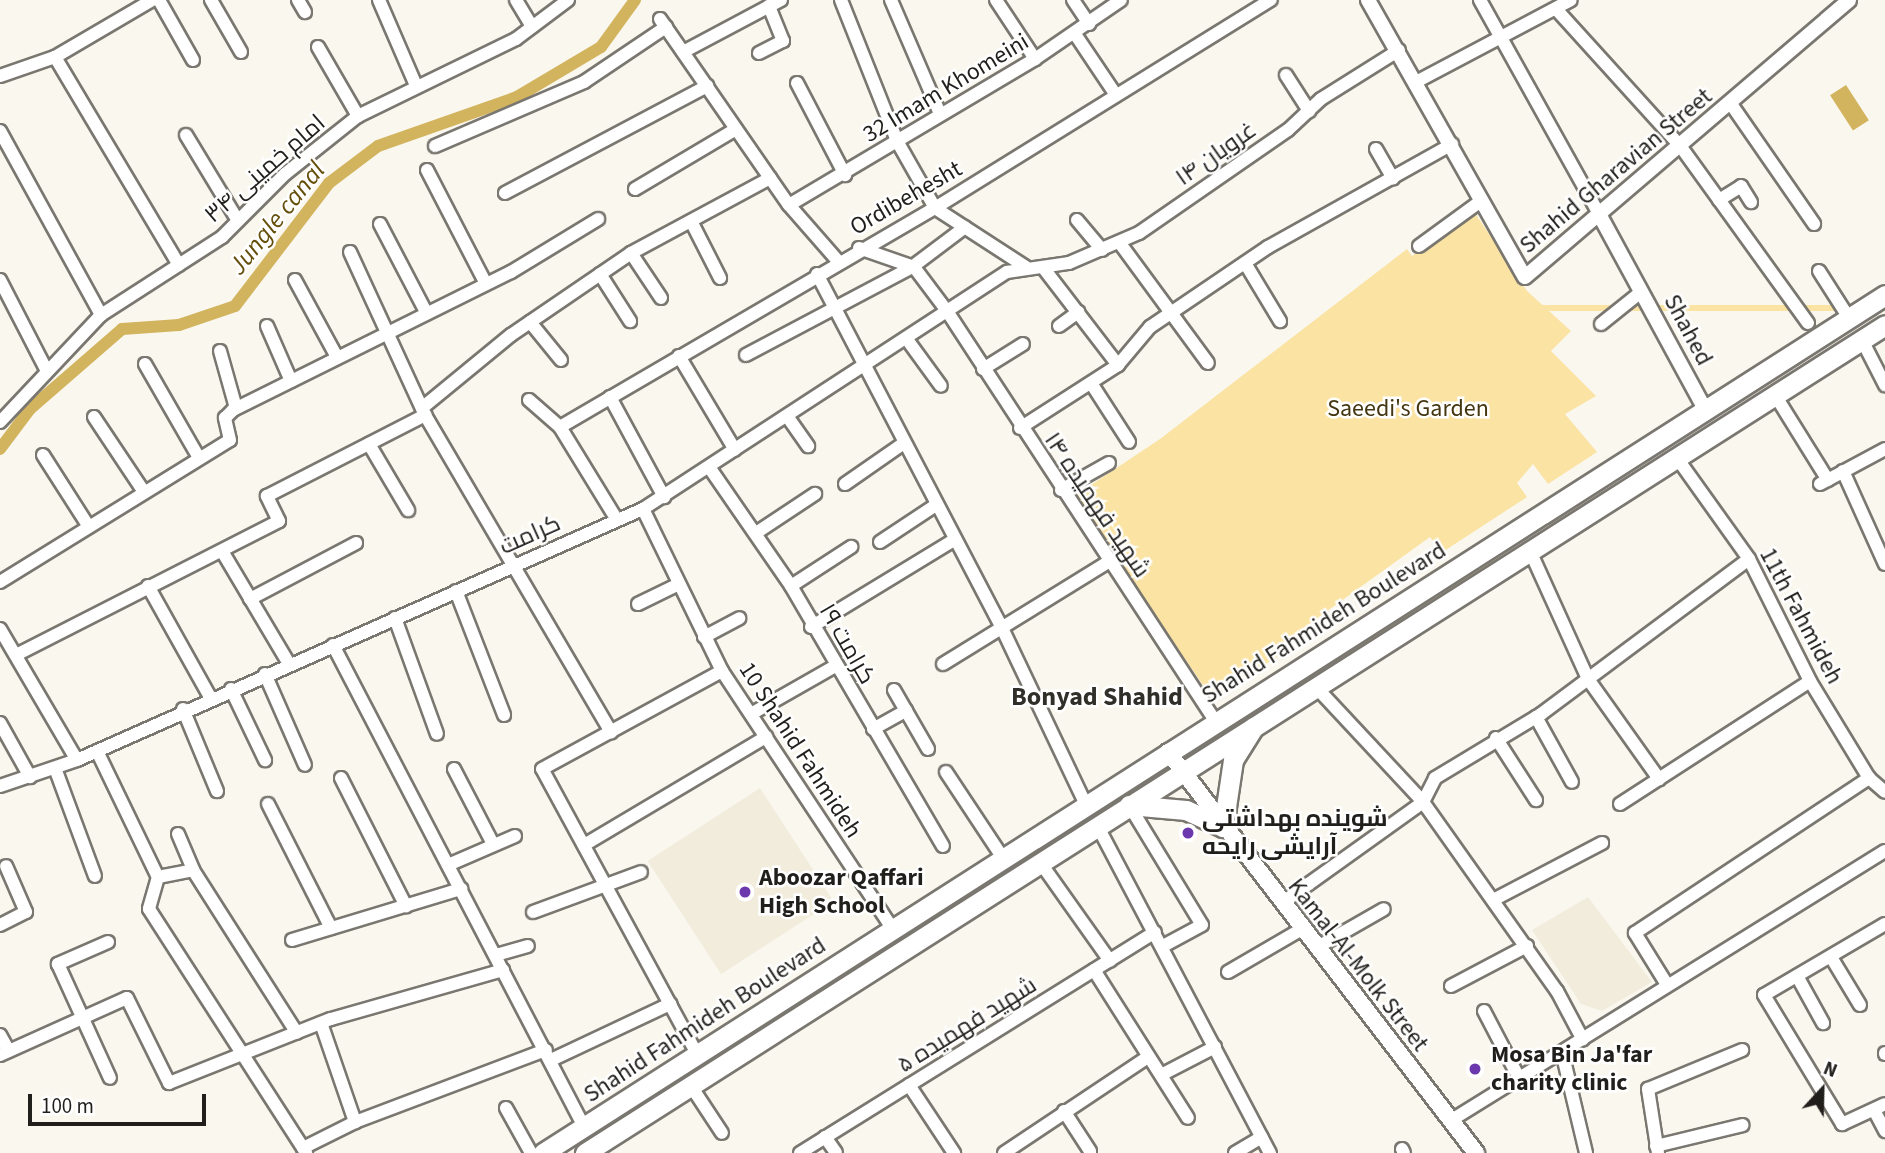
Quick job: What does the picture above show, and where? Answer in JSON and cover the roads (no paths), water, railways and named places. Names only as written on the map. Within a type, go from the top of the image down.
[{"type":"main road","name":"Shahid Fahmideh Boulevard","points":[[543,1153],[1215,720],[1885,295]]},
{"type":"main road","name":"Shahid Fahmideh Boulevard","points":[[593,1151],[1129,805],[1180,769],[1885,325]]},
{"type":"main road","points":[[1517,529],[1530,551]]},
{"type":"main road","points":[[1140,770],[1146,757],[1195,723],[1215,720]]},
{"type":"main road","points":[[1129,805],[1186,810],[1223,827],[1233,760],[1256,723]]},
{"type":"main road","name":"Kamal-Al-Molk Street","points":[[1168,752],[1476,1153]]},
{"type":"street","points":[[0,76],[55,57],[152,0]]},
{"type":"street","points":[[159,0],[193,60]]},
{"type":"street","points":[[211,0],[241,52]]},
{"type":"street","points":[[298,0],[305,12]]},
{"type":"street","points":[[379,0],[415,83]]},
{"type":"street","points":[[516,0],[532,27]]},
{"type":"street","name":"امام خمینی ۳۴","points":[[0,422],[101,315],[179,265],[238,221],[358,116],[415,83],[532,27],[568,0]]},
{"type":"street","points":[[841,0],[897,141],[935,208],[1026,267],[1045,270],[1118,365]]},
{"type":"street","points":[[891,0],[940,114]]},
{"type":"street","points":[[996,0],[1035,59]]},
{"type":"street","points":[[1073,0],[1089,24]]},
{"type":"street","name":"32 Imam Khomeini","points":[[789,205],[845,175],[940,114],[1035,59],[1121,0]]},
{"type":"street","name":"Ordibehesht","points":[[560,427],[859,248],[935,208],[1271,0]]},
{"type":"street","name":"Shahid Gharavian Street","points":[[1368,0],[1399,50],[1525,277],[1681,147],[1849,0]]},
{"type":"street","points":[[1479,0],[1503,37],[1599,214]]},
{"type":"street","points":[[1416,82],[1571,0]]},
{"type":"street","points":[[683,52],[775,3],[783,41],[759,53]]},
{"type":"street","points":[[1556,9],[1681,147],[1808,323]]},
{"type":"street","points":[[435,146],[584,82],[663,23],[789,205],[838,261]]},
{"type":"street","points":[[1075,34],[1116,95]]},
{"type":"street","points":[[318,47],[358,116]]},
{"type":"street","name":"غرویان ۱۴","points":[[1045,270],[1119,242],[1399,50]]},
{"type":"street","points":[[55,57],[179,265]]},
{"type":"street","points":[[1286,75],[1308,111]]},
{"type":"street","points":[[797,83],[845,175]]},
{"type":"street","points":[[505,194],[707,86]]},
{"type":"street","points":[[1731,104],[1814,224]]},
{"type":"street","points":[[635,189],[736,129]]},
{"type":"street","points":[[0,131],[101,315]]},
{"type":"street","points":[[186,135],[238,221]]},
{"type":"street","points":[[1020,428],[1118,365],[1150,327],[1245,263],[1452,144]]},
{"type":"street","points":[[1376,149],[1392,179]]},
{"type":"street","points":[[427,170],[486,284]]},
{"type":"street","points":[[16,654],[279,521],[267,496],[369,444],[423,412],[530,322],[631,253],[770,178]]},
{"type":"street","points":[[1719,200],[1741,186],[1751,202]]},
{"type":"street","points":[[1419,246],[1482,200]]},
{"type":"street","name":"Shahed","points":[[1599,214],[1706,411]]},
{"type":"street","points":[[0,582],[230,440],[225,418],[236,408],[486,284],[597,219]]},
{"type":"street","points":[[1077,220],[1102,250]]},
{"type":"street","points":[[691,221],[720,278]]},
{"type":"street","points":[[380,224],[426,312]]},
{"type":"street","points":[[746,355],[912,267],[965,228]]},
{"type":"street","points":[[1119,242],[1173,311],[1208,363]]},
{"type":"street","points":[[859,248],[912,267]]},
{"type":"street","points":[[350,252],[384,333],[423,412],[516,563],[611,732]]},
{"type":"street","points":[[631,253],[662,298]]},
{"type":"street","points":[[1245,263],[1280,321]]},
{"type":"street","name":"شهید فهمیده ۱۴","points":[[912,267],[947,311],[1020,428],[1215,720]]},
{"type":"street","name":"کرامت","points":[[0,786],[77,760],[210,697],[643,509],[947,311],[1026,267]]},
{"type":"street","points":[[1819,271],[1849,318]]},
{"type":"street","points":[[600,274],[630,321]]},
{"type":"street","points":[[817,274],[1002,628],[1086,805]]},
{"type":"street","points":[[0,280],[47,371]]},
{"type":"street","points":[[295,280],[337,357]]},
{"type":"street","points":[[1601,324],[1641,292]]},
{"type":"street","points":[[1059,326],[1078,312]]},
{"type":"street","points":[[530,322],[561,360]]},
{"type":"street","points":[[267,326],[291,380]]},
{"type":"street","points":[[906,338],[941,386]]},
{"type":"street","points":[[1862,340],[1885,385]]},
{"type":"street","points":[[983,369],[1023,344]]},
{"type":"street","points":[[220,351],[236,408]]},
{"type":"street","points":[[679,356],[735,450]]},
{"type":"street","points":[[145,364],[199,458]]},
{"type":"street","points":[[1091,383],[1129,442]]},
{"type":"street","points":[[1775,395],[1824,482],[1885,449]]},
{"type":"street","points":[[610,397],[664,497]]},
{"type":"street","points":[[529,400],[560,427],[617,520]]},
{"type":"street","points":[[787,416],[808,446]]},
{"type":"street","points":[[94,417],[145,492]]},
{"type":"street","points":[[845,484],[904,443]]},
{"type":"street","points":[[369,444],[408,510]]},
{"type":"street","points":[[43,455],[89,527]]},
{"type":"street","name":"11th Fahmideh","points":[[1677,458],[1749,559],[1810,681],[1885,792]]},
{"type":"street","points":[[1062,490],[1109,463]]},
{"type":"street","name":"کرامت ۱۹","points":[[709,467],[791,586],[811,627],[943,846]]},
{"type":"street","points":[[1843,471],[1885,564]]},
{"type":"street","points":[[756,533],[815,494]]},
{"type":"street","points":[[880,542],[936,505]]},
{"type":"street","name":"10 Shahid Fahmideh","points":[[643,509],[678,588],[722,671],[891,928]]},
{"type":"street","points":[[811,627],[954,540]]},
{"type":"street","points":[[250,598],[356,543]]},
{"type":"street","points":[[791,586],[851,547]]},
{"type":"street","points":[[222,551],[289,664]]},
{"type":"street","points":[[1530,551],[1588,680],[1659,779]]},
{"type":"street","points":[[1282,903],[1423,802],[1435,778],[1496,738],[1536,717],[1749,559]]},
{"type":"street","points":[[943,664],[1110,561]]},
{"type":"street","points":[[148,586],[210,697]]},
{"type":"street","points":[[638,604],[678,588]]},
{"type":"street","points":[[456,591],[504,715]]},
{"type":"street","points":[[395,618],[437,734]]},
{"type":"street","points":[[704,637],[739,618]]},
{"type":"street","points":[[0,629],[77,760]]},
{"type":"street","points":[[333,645],[584,1127]]},
{"type":"street","points":[[751,714],[835,666]]},
{"type":"street","points":[[697,1054],[542,769],[722,671]]},
{"type":"street","points":[[265,674],[305,765]]},
{"type":"street","points":[[1620,804],[1810,681]]},
{"type":"street","points":[[1315,686],[1423,802],[1527,946],[1583,1040]]},
{"type":"street","points":[[231,689],[265,760]]},
{"type":"street","points":[[894,690],[928,749]]},
{"type":"street","points":[[183,709],[217,791]]},
{"type":"street","points":[[873,730],[906,711]]},
{"type":"street","points":[[1536,717],[1572,782]]},
{"type":"street","points":[[0,723],[30,777]]},
{"type":"street","points":[[584,845],[766,737]]},
{"type":"street","points":[[1496,738],[1536,800]]},
{"type":"street","points":[[97,751],[158,877],[149,909],[241,1060],[304,1151],[355,1122],[623,1028],[670,1004]]},
{"type":"street","points":[[55,768],[95,876]]},
{"type":"street","points":[[454,769],[493,844]]},
{"type":"street","points":[[946,772],[1003,858]]},
{"type":"street","points":[[1666,983],[1635,933],[1877,777]]},
{"type":"street","points":[[341,778],[406,906]]},
{"type":"street","points":[[268,804],[331,928]]},
{"type":"street","points":[[1129,805],[1202,925],[1163,946]]},
{"type":"street","points":[[1097,825],[1156,932],[1270,1153]]},
{"type":"street","points":[[178,834],[193,870],[297,1033]]},
{"type":"street","points":[[448,865],[515,836]]},
{"type":"street","points":[[1495,899],[1602,843]]},
{"type":"street","points":[[1450,1121],[1583,1040],[1666,983],[1885,851]]},
{"type":"street","points":[[1040,862],[1110,961]]},
{"type":"street","points":[[0,925],[26,912],[6,866]]},
{"type":"street","points":[[158,877],[193,870]]},
{"type":"street","points":[[533,912],[607,888],[641,872]]},
{"type":"street","points":[[292,940],[461,889]]},
{"type":"street","points":[[1316,948],[1384,909]]},
{"type":"street","points":[[1885,924],[1763,995],[1842,1124],[1880,1107],[1885,1131]]},
{"type":"street","points":[[1228,972],[1302,929]]},
{"type":"street","name":"شهید فهمیده ۵","points":[[800,1153],[1156,932]]},
{"type":"street","points":[[108,942],[58,964],[110,1078]]},
{"type":"street","points":[[496,955],[528,946]]},
{"type":"street","points":[[1451,986],[1527,946]]},
{"type":"street","points":[[1831,957],[1860,1005]]},
{"type":"street","points":[[0,1035],[5,1053],[127,998],[169,1083],[241,1060],[321,1023],[503,970]]},
{"type":"street","points":[[1094,970],[1188,1118]]},
{"type":"street","points":[[1797,976],[1823,1023]]},
{"type":"street","points":[[1484,1011],[1519,1078]]},
{"type":"street","points":[[321,1023],[355,1122]]},
{"type":"street","points":[[1161,1075],[1215,1047]]},
{"type":"street","points":[[1742,1051],[1648,1089],[1657,1149],[1743,1125]]},
{"type":"street","points":[[1562,1052],[1586,1153]]},
{"type":"street","points":[[1004,1153],[1147,1057]]},
{"type":"street","points":[[909,1085],[954,1153]]},
{"type":"street","points":[[691,1086],[722,1133]]},
{"type":"street","points":[[506,1108],[531,1153]]},
{"type":"street","points":[[1064,1111],[1090,1151]]},
{"type":"street","points":[[825,1137],[836,1153]]},
{"type":"street","points":[[1235,1153],[1262,1137]]},
{"type":"waterway","name":"Jungle canal","points":[[0,449],[30,409],[122,329],[179,325],[235,306],[329,183],[378,146],[517,97],[601,47],[635,0]]},
{"type":"place","name":"شوینده بهداشتی آرایشی رایحه","points":[[1188,833]]},
{"type":"place","name":"Aboozar Qaffari High School","points":[[745,892]]},
{"type":"place","name":"Mosa Bin Ja'far charity clinic","points":[[1475,1069]]},
{"type":"district","name":"Bonyad Shahid","points":[[1097,697]]},
{"type":"park label","name":"Saeedi's Garden","points":[[1408,409]]}]
